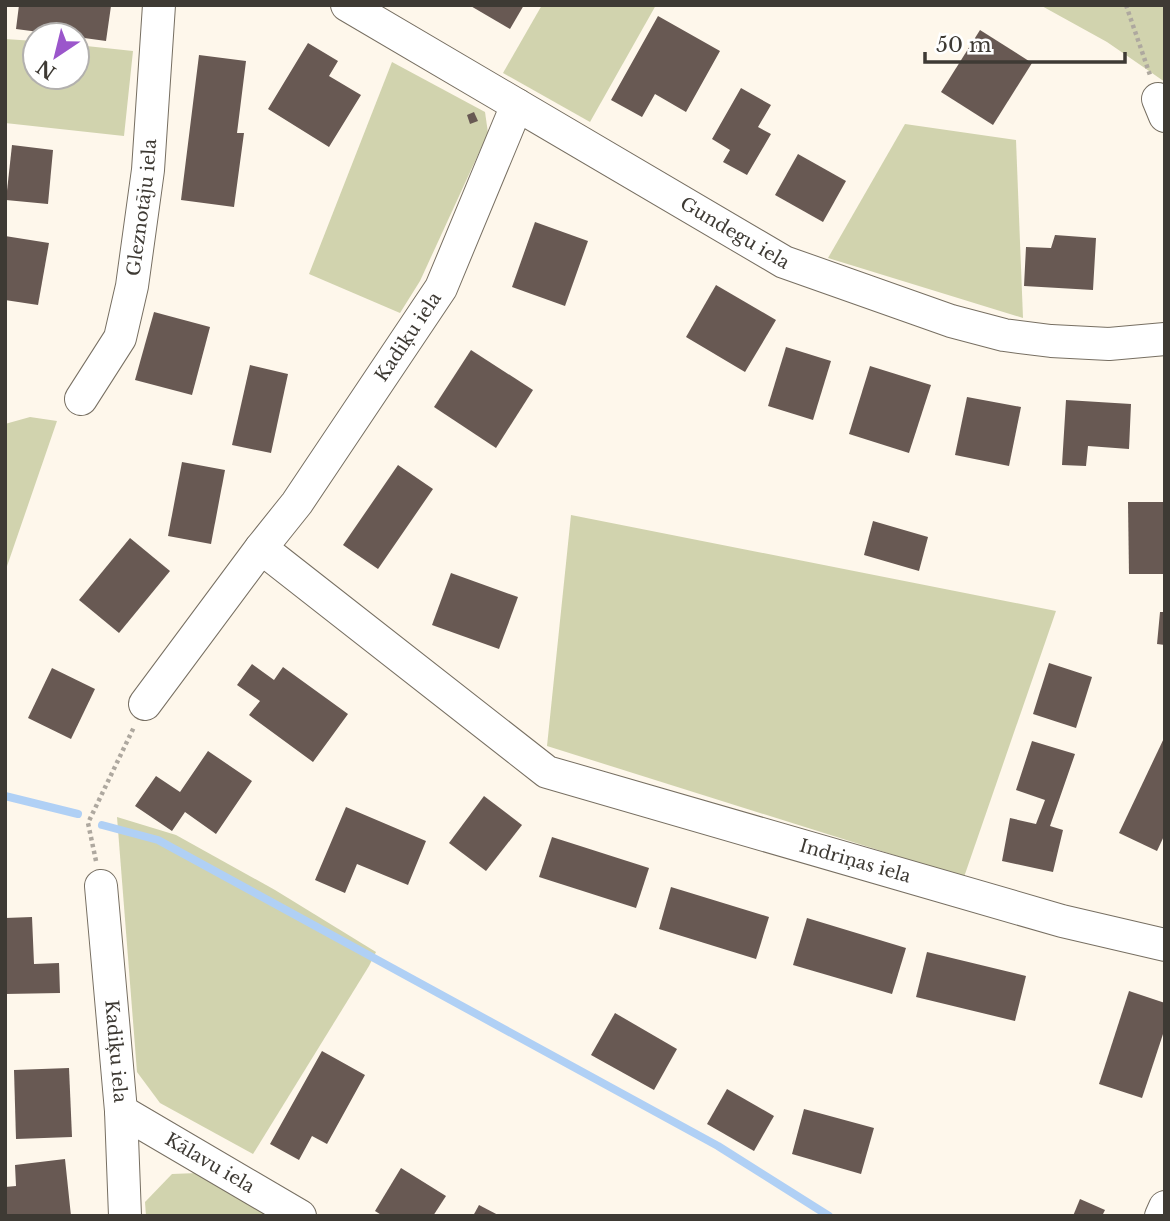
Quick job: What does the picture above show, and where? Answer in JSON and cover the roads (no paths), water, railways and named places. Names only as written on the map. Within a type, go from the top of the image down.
[{"type":"street","name":"Gleznotāju iela","points":[[81,399],[120,338],[132,286],[148,170],[159,5]]},
{"type":"street","name":"Gundegu iela","points":[[347,5],[784,262],[951,321],[1004,335],[1109,344],[1165,339]]},
{"type":"street","name":"Kadiķu iela","points":[[145,704],[297,503],[441,288],[517,105]]},
{"type":"street","name":"Indriņas iela","points":[[261,548],[547,772],[1062,921],[1165,945]]},
{"type":"street","name":"Kadiķu iela","points":[[102,886],[121,1111],[125,1216]]},
{"type":"street","name":"Kālavu iela","points":[[121,1111],[300,1216]]},
{"type":"street","points":[[1161,1216],[1165,1207]]},
{"type":"waterway","points":[[5,796],[78,814]]},
{"type":"waterway","points":[[102,825],[158,840],[718,1146],[829,1216]]}]
